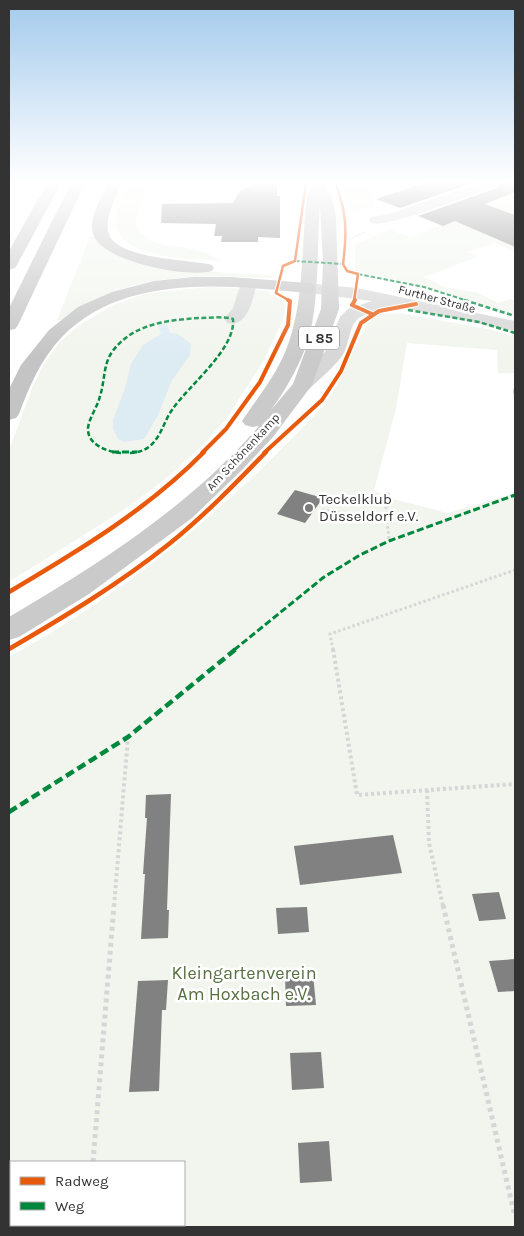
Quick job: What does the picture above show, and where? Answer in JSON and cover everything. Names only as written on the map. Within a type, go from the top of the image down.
[{"type":"highway","points":[[9,265],[22,241]]},
{"type":"highway","points":[[9,325],[50,241]]},
{"type":"highway","points":[[107,241],[127,254],[147,260],[307,281]]},
{"type":"highway","points":[[9,414],[32,364],[67,323],[88,310],[130,292],[166,284],[210,281],[250,283],[307,281]]},
{"type":"main road","name":"Am Schönenkamp","points":[[9,609],[119,540],[181,491],[223,454],[256,417],[290,361],[302,325],[310,241]]},
{"type":"main road","name":"Am Schönenkamp","points":[[9,630],[80,587],[184,512],[233,466],[265,432],[302,385],[330,309],[330,241]]},
{"type":"street","name":"Further Straße","points":[[307,281],[331,283],[357,282],[399,288],[449,299],[515,325]]},
{"type":"street","points":[[234,319],[241,309],[250,283]]},
{"type":"street","name":"Further Straße","points":[[331,283],[416,304],[515,325]]},
{"type":"street","points":[[302,385],[334,354],[346,321],[354,313],[377,305],[416,304]]},
{"type":"path","points":[[389,493],[385,497],[389,541]]},
{"type":"path","points":[[322,510],[376,519],[387,519]]},
{"type":"path","points":[[515,570],[330,634],[357,796],[515,784]]},
{"type":"path","points":[[93,1161],[128,736]]},
{"type":"path","points":[[427,790],[429,842],[515,1217]]},
{"type":"green space","points":[[89,241],[98,241],[107,249],[150,264],[205,271],[273,275],[272,278],[184,278],[141,284],[99,298],[63,320],[57,320]]},
{"type":"green space","points":[[126,241],[152,241],[201,251],[222,261],[178,258],[144,251]]},
{"type":"green space","points":[[364,241],[515,241],[515,252],[494,243],[467,252],[478,257],[424,277],[447,288],[476,292],[498,303],[511,299],[515,301],[515,315],[424,286],[355,271],[355,245]]},
{"type":"green space","points":[[211,287],[269,291],[269,294],[281,298],[286,303],[283,320],[264,360],[227,418],[203,445],[164,480],[125,509],[9,582],[9,450],[33,386],[44,364],[59,343],[78,326],[111,306],[141,295]]},
{"type":"green space","name":"Kleingartenverein Am Hoxbach e.V.","points":[[400,313],[493,330],[515,337],[514,373],[498,373],[497,350],[407,343],[396,409],[374,490],[385,497],[448,513],[515,493],[515,1227],[9,1227],[9,657],[53,632],[95,604],[136,575],[215,512],[289,442],[324,405],[331,396],[364,330],[371,320],[377,315]]},
{"type":"shaded area","points":[[167,324],[170,333],[178,334],[191,344],[190,355],[172,380],[158,415],[144,439],[124,442],[118,439],[113,429],[113,420],[125,388],[131,364],[143,345],[161,334],[158,325]]},
{"type":"building","points":[[221,241],[258,241],[258,242]]},
{"type":"building","points":[[500,241],[515,241],[515,247]]},
{"type":"building","points":[[295,490],[323,498],[305,523],[277,514]]},
{"type":"building","points":[[171,794],[167,910],[169,910],[168,938],[141,939],[147,818],[145,818],[146,795]]},
{"type":"building","points":[[393,835],[402,873],[300,885],[294,846]]},
{"type":"building","points":[[499,892],[506,919],[479,921],[472,894]]},
{"type":"building","points":[[307,907],[309,932],[278,934],[276,908]]},
{"type":"building","points":[[515,959],[515,991],[498,992],[489,961]]},
{"type":"building","points":[[313,974],[316,1005],[286,1006],[285,975]]},
{"type":"building","points":[[168,980],[166,1010],[162,1010],[159,1091],[129,1092],[138,981]]},
{"type":"building","points":[[321,1052],[324,1088],[292,1090],[290,1053]]},
{"type":"building","points":[[329,1141],[332,1181],[300,1183],[298,1143]]},
{"type":"marked path","points":[[295,261],[343,264]]},
{"type":"marked path","points":[[358,274],[424,287],[515,316]]},
{"type":"marked path","points":[[408,310],[479,322],[515,333]]},
{"type":"marked path","points":[[225,317],[233,319],[234,326],[226,344],[173,407],[157,437],[149,447],[138,452],[125,454],[101,448],[93,441],[88,433],[88,426],[101,394],[104,371],[112,353],[123,339],[137,330],[153,324],[225,317]]},
{"type":"marked path","points":[[515,389],[515,397]]},
{"type":"marked path","points":[[9,812],[128,737],[324,577],[360,555],[389,541],[515,495]]},
{"type":"cycle path","points":[[295,261],[298,241]]},
{"type":"cycle path","points":[[343,264],[346,241]]},
{"type":"cycle path","points":[[9,592],[76,552],[139,509],[190,466],[226,429],[260,382],[288,325],[290,301],[276,293],[283,266],[295,261]]},
{"type":"cycle path","points":[[343,264],[347,271],[358,274],[356,297],[352,305],[372,314]]},
{"type":"cycle path","points":[[9,649],[73,612],[168,545],[220,500],[279,438],[322,400],[341,371],[361,323],[366,318],[379,311],[416,304]]},
{"type":"place","name":"Teckelklub Düsseldorf e.V.","points":[[309,508]]}]
